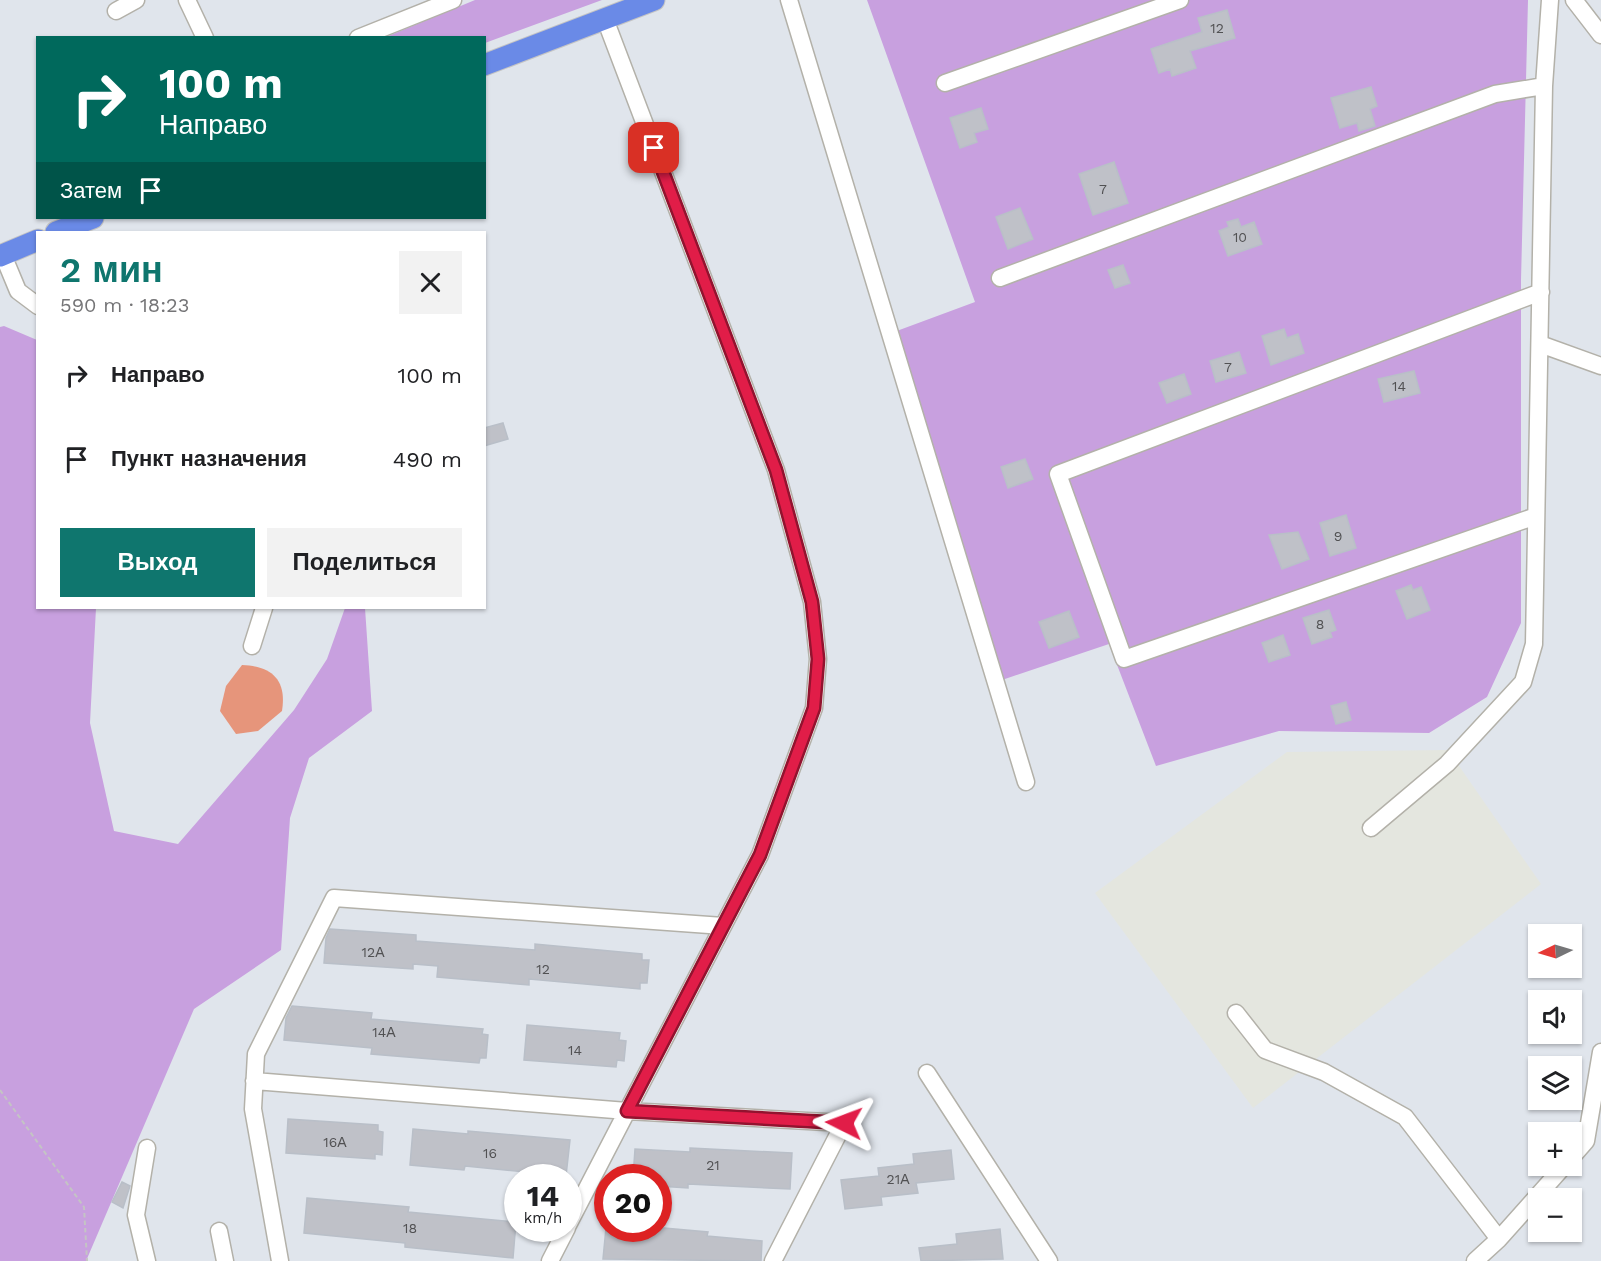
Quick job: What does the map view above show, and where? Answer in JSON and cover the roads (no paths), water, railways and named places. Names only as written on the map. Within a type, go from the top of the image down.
[{"type":"main road","points":[[486,64],[654,0]]},
{"type":"main road","points":[[59,231],[90,219]]},
{"type":"main road","points":[[2,256],[36,241]]},
{"type":"street","points":[[116,11],[136,0]]},
{"type":"street","points":[[187,0],[204,36]]},
{"type":"street","points":[[363,36],[453,0]]},
{"type":"street","points":[[789,0],[1026,782]]},
{"type":"street","points":[[945,83],[1180,0]]},
{"type":"street","points":[[1371,828],[1447,764],[1523,682],[1534,644],[1544,86],[1550,0]]},
{"type":"street","points":[[1574,0],[1601,35]]},
{"type":"street","points":[[582,1199],[760,855],[814,708],[818,659],[812,602],[776,470],[605,19]]},
{"type":"street","points":[[1000,278],[1495,94],[1544,86]]},
{"type":"street","points":[[2,256],[18,291],[36,304]]},
{"type":"street","points":[[1536,516],[1124,659],[1058,474],[1541,292]]},
{"type":"street","points":[[1540,344],[1601,366]]},
{"type":"street","points":[[252,646],[264,609]]},
{"type":"street","points":[[276,1260],[253,1109],[256,1054],[334,898],[723,926]]},
{"type":"street","points":[[1236,1013],[1265,1050],[1324,1072],[1405,1116],[1499,1239]]},
{"type":"street","points":[[1582,1146],[1586,1141],[1601,1052]]},
{"type":"street","points":[[927,1073],[1049,1261]]},
{"type":"street","points":[[254,1081],[627,1111],[844,1123],[773,1261]]},
{"type":"street","points":[[147,1148],[136,1215],[147,1261]]},
{"type":"street","points":[[1475,1261],[1499,1239],[1555,1176]]},
{"type":"street","points":[[219,1231],[225,1261]]},
{"type":"street","points":[[550,1261],[560,1242]]}]
